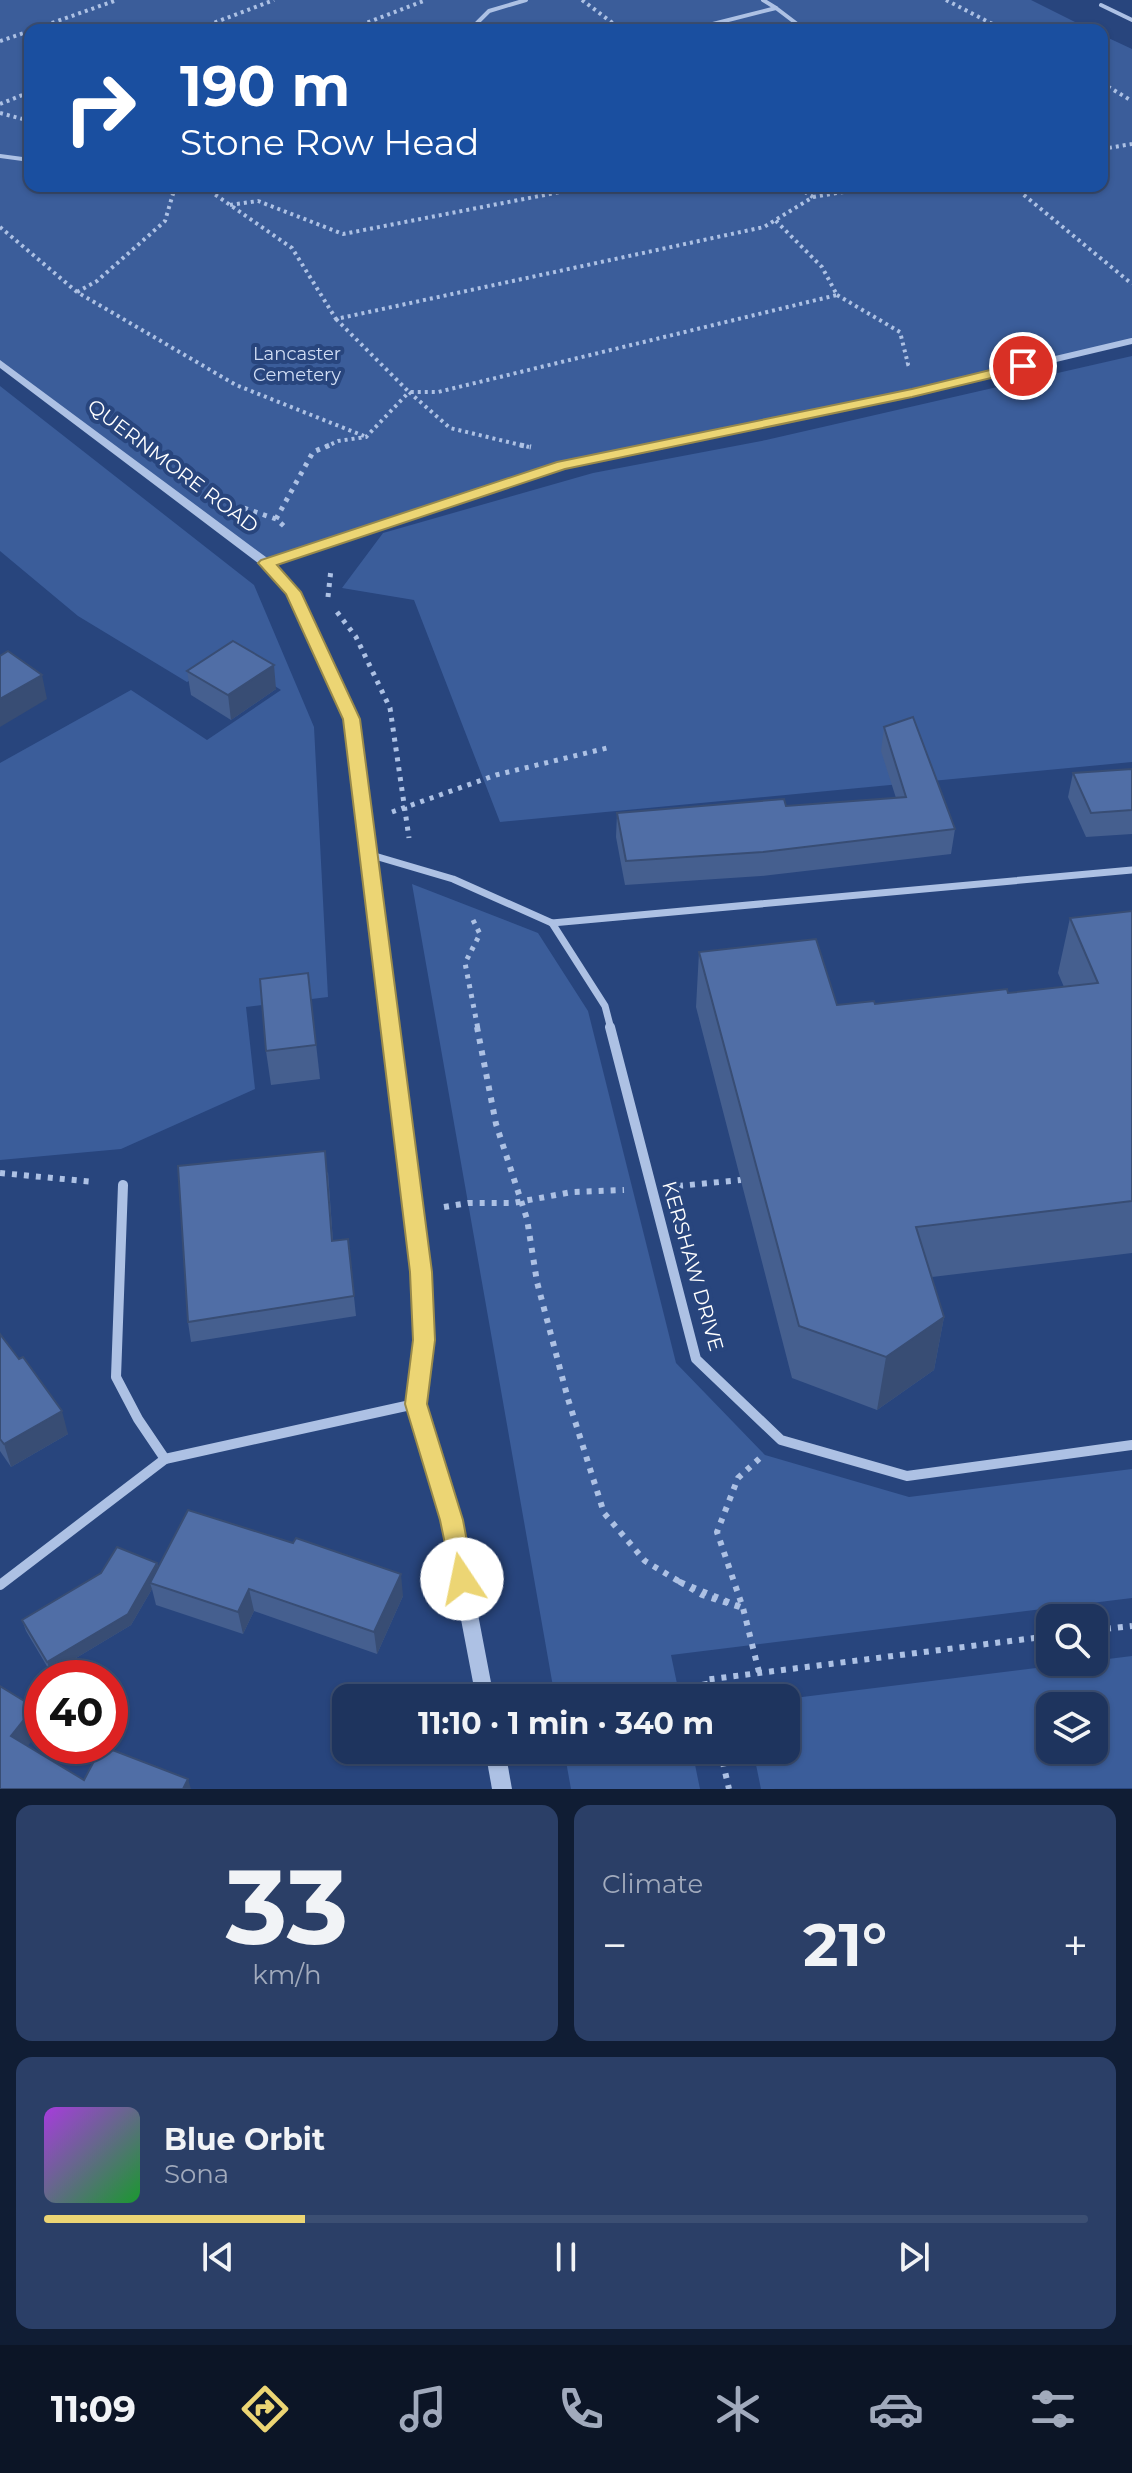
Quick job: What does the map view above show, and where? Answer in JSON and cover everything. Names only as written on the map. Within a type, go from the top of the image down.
[{"type":"street","points":[[266,563],[562,466],[912,393],[1132,341]]},
{"type":"street","name":"QUERNMORE ROAD","points":[[0,363],[266,563],[293,592],[351,719],[421,1272],[424,1340],[416,1404],[451,1520],[482,1684]]},
{"type":"street","points":[[368,854],[453,879],[552,923],[1132,870]]},
{"type":"street","name":"KERSHAW DRIVE","points":[[552,923],[605,1006],[696,1359],[781,1440],[907,1476],[1132,1445]]},
{"type":"street","points":[[123,1185],[116,1377],[138,1419],[165,1459]]},
{"type":"street","points":[[0,1585],[165,1459],[416,1404]]},
{"type":"street","points":[[498,1764],[502,1789]]},
{"type":"lane","points":[[476,24],[489,11],[526,0]]},
{"type":"lane","points":[[763,0],[797,24]]},
{"type":"lane","points":[[1101,5],[1132,20]]},
{"type":"lane","points":[[713,24],[776,8]]},
{"type":"lane","points":[[0,156],[24,159]]},
{"type":"path","points":[[48,24],[117,0]]},
{"type":"path","points":[[211,24],[274,0]]},
{"type":"path","points":[[364,24],[426,0]]},
{"type":"path","points":[[582,0],[614,24]]},
{"type":"path","points":[[946,0],[992,24]]},
{"type":"path","points":[[0,41],[24,32]]},
{"type":"path","points":[[1108,87],[1132,101]]},
{"type":"path","points":[[0,104],[24,94]]},
{"type":"path","points":[[0,113],[24,119]]},
{"type":"path","points":[[1108,148],[1132,144]]},
{"type":"path","points":[[77,292],[97,281],[165,221],[174,192]]},
{"type":"path","points":[[211,192],[292,248],[336,319],[450,428],[533,447]]},
{"type":"path","points":[[229,205],[258,201],[343,234],[560,192]]},
{"type":"path","points":[[805,192],[813,197]]},
{"type":"path","points":[[336,319],[764,227],[813,197],[843,192]]},
{"type":"path","points":[[1020,192],[1132,284]]},
{"type":"path","points":[[775,220],[822,267],[837,295],[900,332],[908,364],[893,368]]},
{"type":"path","points":[[0,227],[77,292],[236,385],[366,437]]},
{"type":"path","points":[[276,519],[313,452],[338,441],[366,437],[409,392],[438,392],[837,295]]},
{"type":"path","points":[[364,821],[496,775],[607,748]]},
{"type":"path","points":[[453,879],[480,934],[465,963],[496,1124],[521,1201],[537,1282],[564,1385],[604,1513],[645,1561],[702,1595],[743,1608]]},
{"type":"path","points":[[0,1173],[123,1185]]},
{"type":"path","points":[[412,1212],[468,1203],[521,1201],[572,1192]]},
{"type":"path","points":[[759,1672],[743,1608],[717,1532],[738,1478],[781,1440]]},
{"type":"path","points":[[1108,1629],[1132,1626]]},
{"type":"path","points":[[705,1684],[704,1680],[759,1672],[1036,1638]]},
{"type":"path","points":[[723,1764],[729,1789]]},
{"type":"green space","name":"Lancaster Cemetery","points":[[0,0],[1031,0],[1079,24],[24,24],[24,192],[1108,192],[1108,38],[1132,49],[1132,341],[912,393],[562,466],[266,563],[0,363]]},
{"type":"green space","points":[[1132,356],[1132,762],[500,822],[414,600],[342,588],[383,533],[593,473],[766,440]]},
{"type":"green space","points":[[0,386],[254,585],[314,727],[328,997],[246,1007],[255,1089],[121,1149],[0,1160],[0,763],[131,690],[207,740],[281,690],[229,657],[187,682],[78,616],[0,551]]},
{"type":"green space","points":[[412,884],[538,933],[588,1011],[676,1363],[765,1455],[909,1497],[1132,1469],[1132,1598],[1083,1604],[1036,1604],[1036,1610],[671,1655],[677,1684],[553,1684]]},
{"type":"green space","points":[[1132,1656],[1132,1788],[761,1789],[756,1764],[800,1764],[800,1697],[1036,1668],[1036,1676],[1108,1676],[1108,1659]]},
{"type":"green space","points":[[567,1764],[695,1764],[700,1789],[571,1789]]},
{"type":"building","points":[[233,641],[274,665],[228,695],[187,671]]},
{"type":"building","points":[[8,651],[42,675],[0,699],[0,656]]},
{"type":"building","points":[[913,717],[955,829],[763,852],[626,861],[617,813],[784,799],[786,806],[906,797],[884,727]]},
{"type":"building","points":[[1132,769],[1132,810],[1091,813],[1073,773]]},
{"type":"building","points":[[1132,911],[1132,1201],[916,1227],[944,1317],[886,1357],[799,1326],[699,952],[816,939],[837,1005],[874,1001],[875,1004],[1007,989],[1008,993],[1098,983],[1070,918]]},
{"type":"building","points":[[308,973],[316,1045],[266,1051],[260,979]]},
{"type":"building","points":[[325,1151],[332,1241],[348,1239],[354,1296],[188,1322],[178,1166]]},
{"type":"building","points":[[0,1334],[19,1359],[23,1357],[62,1411],[4,1444],[0,1439]]},
{"type":"building","points":[[188,1510],[293,1543],[296,1538],[401,1574],[374,1632],[249,1589],[238,1612],[150,1583]]},
{"type":"building","points":[[117,1547],[157,1563],[128,1614],[46,1660],[22,1620],[101,1573]]},
{"type":"building","points":[[0,1686],[24,1701],[24,1720],[11,1736],[24,1744],[24,1764],[57,1764],[84,1780],[92,1764],[128,1764],[128,1756],[188,1779],[183,1789],[0,1789]]},
{"type":"route","points":[[462,1579],[451,1520],[416,1404],[424,1340],[421,1272],[351,719],[293,592],[266,563],[562,466],[912,393],[1023,366]]}]
